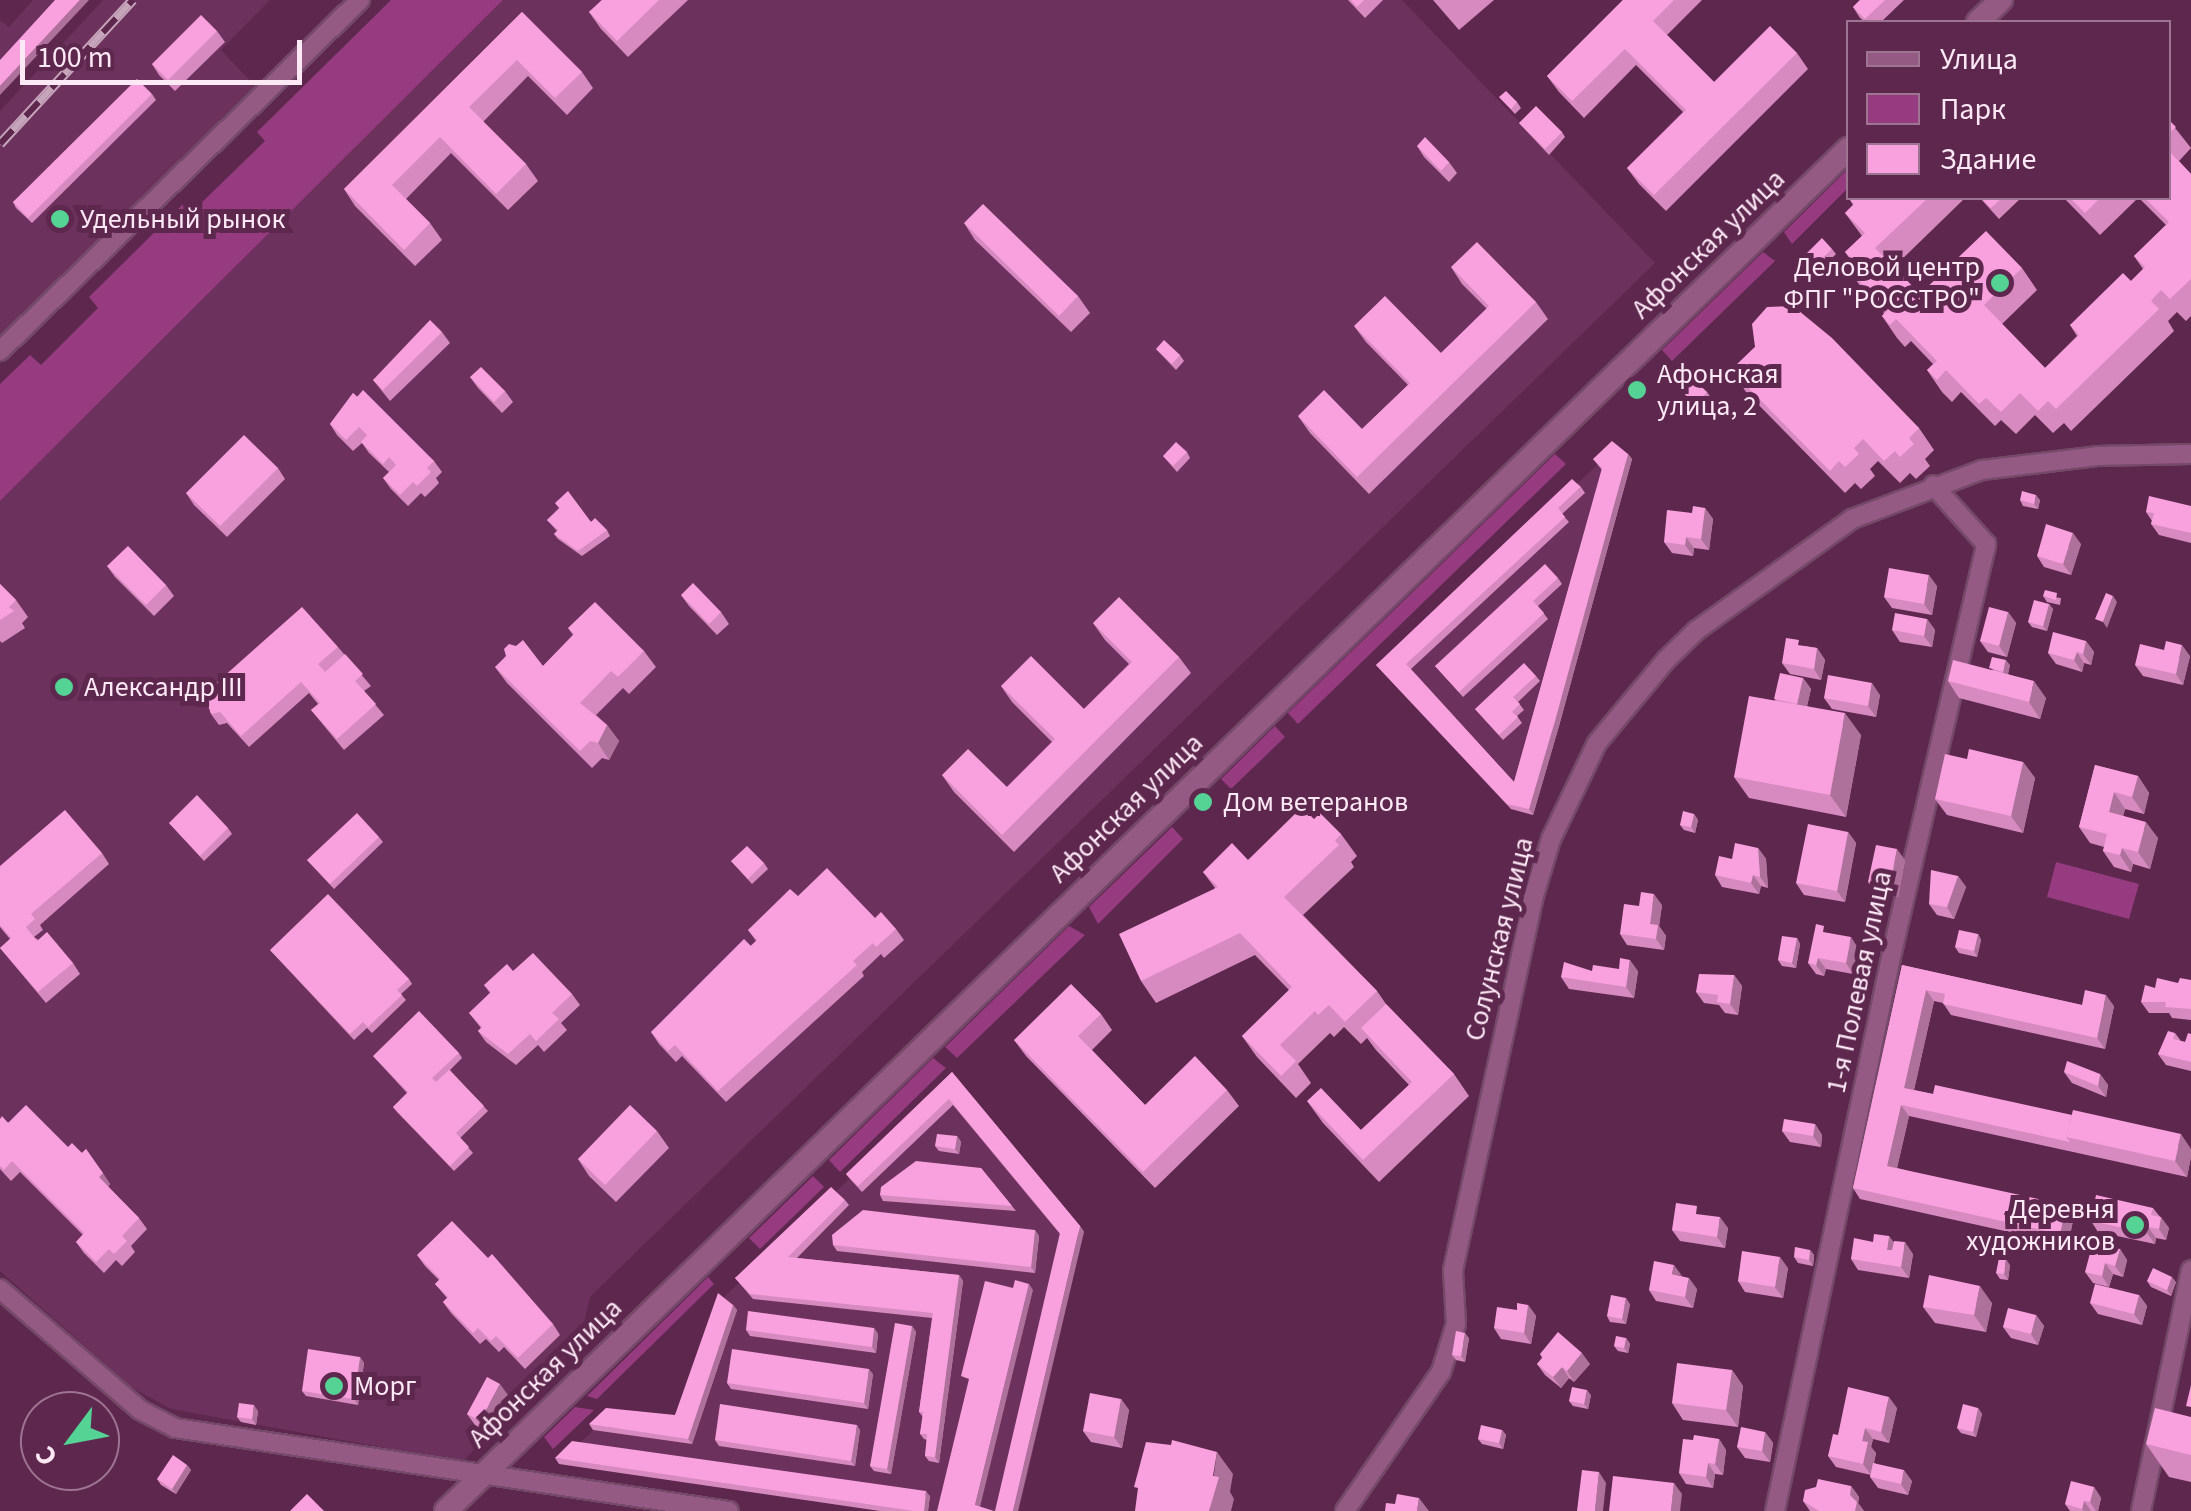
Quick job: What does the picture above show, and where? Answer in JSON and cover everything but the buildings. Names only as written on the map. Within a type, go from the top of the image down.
[{"type":"street","points":[[0,351],[360,0]]},
{"type":"street","points":[[1980,20],[2001,0]]},
{"type":"street","name":"Афонская улица","points":[[446,1511],[1846,151]]},
{"type":"street","name":"Солунская улица","points":[[1345,1511],[1441,1372],[1456,1324],[1453,1270],[1533,899],[1551,839],[1597,743],[1666,660],[1740,595],[1852,519],[1982,470],[2054,460],[2191,454]]},
{"type":"street","name":"1-я Полевая улица","points":[[1774,1511],[1891,958],[1986,544],[1933,486]]},
{"type":"street","points":[[2141,1511],[2191,1270]]},
{"type":"street","points":[[0,1289],[140,1410],[174,1428],[729,1511]]},
{"type":"shaded area","points":[[33,0],[89,0],[0,95],[0,20],[9,27]]},
{"type":"shaded area","name":"Удельный рынок","points":[[103,0],[270,0],[221,50],[255,86],[0,338],[0,111]]},
{"type":"shaded area","points":[[503,0],[1402,0],[1655,263],[590,1297],[579,1344],[462,1462],[171,1409],[131,1387],[0,1271],[0,501]]},
{"type":"shaded area","points":[[1616,447],[1632,459],[1533,815],[1511,809],[1380,670]]},
{"type":"shaded area","points":[[956,1078],[1084,1232],[1019,1511],[880,1511],[559,1464],[610,1413],[679,1420],[722,1299]]},
{"type":"green space","points":[[391,0],[503,0],[0,501],[0,384],[30,355],[41,365],[98,308],[89,297],[185,202],[194,210],[265,141],[257,132]]},
{"type":"green space","points":[[1846,171],[1846,190],[1792,244],[1784,232]]},
{"type":"green space","points":[[1763,252],[1775,261],[1672,361],[1662,350]]},
{"type":"green space","points":[[1555,454],[1566,464],[1298,724],[1288,713]]},
{"type":"green space","points":[[1275,726],[1285,737],[1231,789],[1221,779]]},
{"type":"green space","points":[[1172,827],[1183,839],[1098,924],[1089,907]]},
{"type":"green space","points":[[2056,862],[2139,884],[2129,919],[2047,897]]},
{"type":"green space","points":[[1069,926],[1085,935],[957,1058],[945,1047]]},
{"type":"green space","points":[[933,1058],[946,1068],[840,1172],[829,1160]]},
{"type":"green space","points":[[813,1176],[824,1187],[760,1249],[749,1238]]},
{"type":"green space","points":[[708,1277],[714,1284],[597,1399],[587,1396]]},
{"type":"green space","points":[[575,1407],[594,1410],[553,1449],[544,1437]]},
{"type":"railway","points":[[0,144],[133,0]]},
{"type":"place","name":"Удельный рынок","points":[[60,219]]},
{"type":"place","name":"Деловой центр ФПГ \"РОССТРО\"","points":[[2000,283]]},
{"type":"place","name":"Афонская улица, 2","points":[[1637,390]]},
{"type":"place","name":"Александр III","points":[[64,687]]},
{"type":"place","name":"Дом ветеранов","points":[[1203,802]]},
{"type":"place","name":"Деревня художников","points":[[2135,1225]]},
{"type":"place","name":"Морг","points":[[334,1386]]}]
